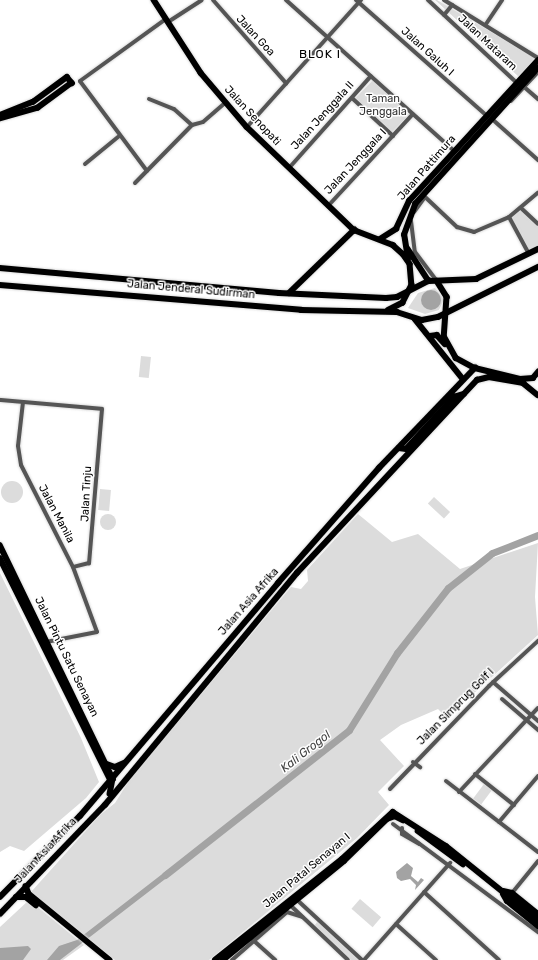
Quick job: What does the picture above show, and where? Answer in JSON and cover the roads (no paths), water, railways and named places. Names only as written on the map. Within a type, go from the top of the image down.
[{"type":"highway","points":[[507,895],[538,914]]},
{"type":"highway","points":[[507,895],[507,901],[538,926]]},
{"type":"main road","name":"Jalan Senopati","points":[[154,0],[167,21],[225,103],[247,128],[354,230]]},
{"type":"main road","name":"Jalan Pattimura","points":[[521,85],[538,59]]},
{"type":"main road","name":"Jalan Pattimura","points":[[409,262],[404,235],[410,212],[521,85],[538,68]]},
{"type":"main road","points":[[0,115],[25,107],[67,77],[72,83],[50,101],[0,120]]},
{"type":"main road","points":[[46,93],[50,101]]},
{"type":"main road","name":"Jalan Pattimura","points":[[379,240],[396,230],[409,201],[454,151],[491,119]]},
{"type":"main road","points":[[289,293],[354,230],[397,247],[409,262],[411,289],[399,306],[380,312]]},
{"type":"main road","points":[[405,245],[429,281],[471,280],[538,249]]},
{"type":"main road","points":[[415,319],[431,320],[538,267]]},
{"type":"main road","name":"Jalan Jenderal Sudirman","points":[[0,268],[289,293],[386,298],[429,281]]},
{"type":"main road","points":[[437,281],[447,297],[443,332],[446,346]]},
{"type":"main road","name":"Jalan Jenderal Sudirman","points":[[0,285],[301,310],[397,312],[415,319]]},
{"type":"main road","points":[[415,319],[463,378]]},
{"type":"main road","points":[[430,336],[437,335],[464,364],[475,368],[520,379],[533,378],[538,372]]},
{"type":"main road","points":[[458,370],[464,364]]},
{"type":"main road","name":"Jalan Asia Afrika","points":[[0,897],[113,781],[286,574],[463,378],[475,368]]},
{"type":"main road","name":"Jalan Asia Afrika","points":[[0,914],[89,819],[292,578],[480,378],[489,377],[522,383],[536,394]]},
{"type":"main road","points":[[533,378],[536,394]]},
{"type":"main road","points":[[399,448],[406,449],[454,397],[464,394]]},
{"type":"main road","name":"Jalan Pintu Satu Senayan","points":[[0,545],[50,653],[113,781]]},
{"type":"main road","name":"Jalan Pintu Satu Senayan","points":[[0,558],[47,644]]},
{"type":"main road","points":[[286,574],[292,578]]},
{"type":"main road","points":[[151,735],[152,740],[156,740]]},
{"type":"main road","points":[[63,833],[103,788],[104,765],[117,767],[129,760]]},
{"type":"main road","points":[[89,819],[113,791],[113,781],[133,767]]},
{"type":"main road","name":"Jalan Patal Senayan I","points":[[223,960],[342,858],[390,813],[400,813],[538,920]]},
{"type":"main road","points":[[63,833],[80,820],[76,832]]},
{"type":"main road","points":[[26,886],[29,894],[105,960]]},
{"type":"main road","points":[[16,897],[29,898],[80,937]]},
{"type":"main road","name":"Jalan Patal Senayan I","points":[[215,960],[288,904]]},
{"type":"main road","points":[[88,944],[110,960]]},
{"type":"street","points":[[194,4],[197,0]]},
{"type":"street","points":[[147,172],[118,137],[80,81],[167,21],[201,0]]},
{"type":"street","name":"Jalan Goa","points":[[213,0],[286,83]]},
{"type":"street","points":[[286,0],[454,151]]},
{"type":"street","name":"Jalan Mataram","points":[[428,0],[538,99]]},
{"type":"street","points":[[444,0],[486,24],[538,59]]},
{"type":"street","points":[[486,24],[502,0]]},
{"type":"street","points":[[247,128],[359,1]]},
{"type":"street","name":"Jalan Galuh I","points":[[359,1],[538,160]]},
{"type":"street","points":[[444,15],[452,5]]},
{"type":"street","name":"Jalan Pattimura","points":[[521,85],[538,72]]},
{"type":"street","name":"Jalan Jenggala II","points":[[288,168],[371,76]]},
{"type":"street","points":[[352,98],[393,136]]},
{"type":"street","points":[[149,99],[174,109],[192,125]]},
{"type":"street","points":[[134,183],[147,172],[192,125],[203,122],[225,103]]},
{"type":"street","name":"Jalan Jenggala I","points":[[328,206],[413,114]]},
{"type":"street","points":[[85,164],[118,137]]},
{"type":"street","points":[[424,196],[457,227],[467,232],[482,231],[509,217],[538,193]]},
{"type":"street","name":"Jalan Pattimura","points":[[424,196],[412,216],[411,241],[423,265],[437,281]]},
{"type":"street","points":[[521,208],[538,224]]},
{"type":"street","points":[[509,217],[530,254]]},
{"type":"street","points":[[0,400],[22,402]]},
{"type":"street","name":"Jalan Tinju","points":[[22,402],[102,409],[89,563],[73,567]]},
{"type":"street","name":"Jalan Manila","points":[[22,402],[18,446],[21,465],[73,567],[97,632],[47,644]]},
{"type":"street","name":"Jalan Simprug Golf I","points":[[390,789],[414,762],[493,682],[538,641]]},
{"type":"street","points":[[493,682],[538,721]]},
{"type":"street","points":[[502,699],[538,730]]},
{"type":"street","points":[[459,792],[538,708]]},
{"type":"street","points":[[414,762],[420,767]]},
{"type":"street","points":[[475,774],[514,805]]},
{"type":"street","points":[[499,822],[538,776]]},
{"type":"street","points":[[446,781],[538,852]]},
{"type":"street","points":[[393,824],[402,828],[434,855],[450,863],[538,932]]},
{"type":"street","points":[[434,855],[442,846]]},
{"type":"street","points":[[507,895],[538,861]]},
{"type":"street","points":[[294,898],[363,960],[450,863]]},
{"type":"street","points":[[424,892],[499,960]]},
{"type":"street","points":[[288,904],[348,960]]},
{"type":"street","points":[[232,960],[253,940],[287,912],[302,917]]},
{"type":"street","points":[[310,925],[317,918]]},
{"type":"street","points":[[396,924],[436,960]]},
{"type":"street","points":[[253,940],[275,960]]},
{"type":"waterway","name":"Kali Grogol","points":[[165,875],[349,730],[397,653],[448,588],[492,553],[538,535]]},
{"type":"district","name":"BLOK I","points":[[320,55]]},
{"type":"park label","name":"Taman Jenggala","points":[[383,106]]}]
